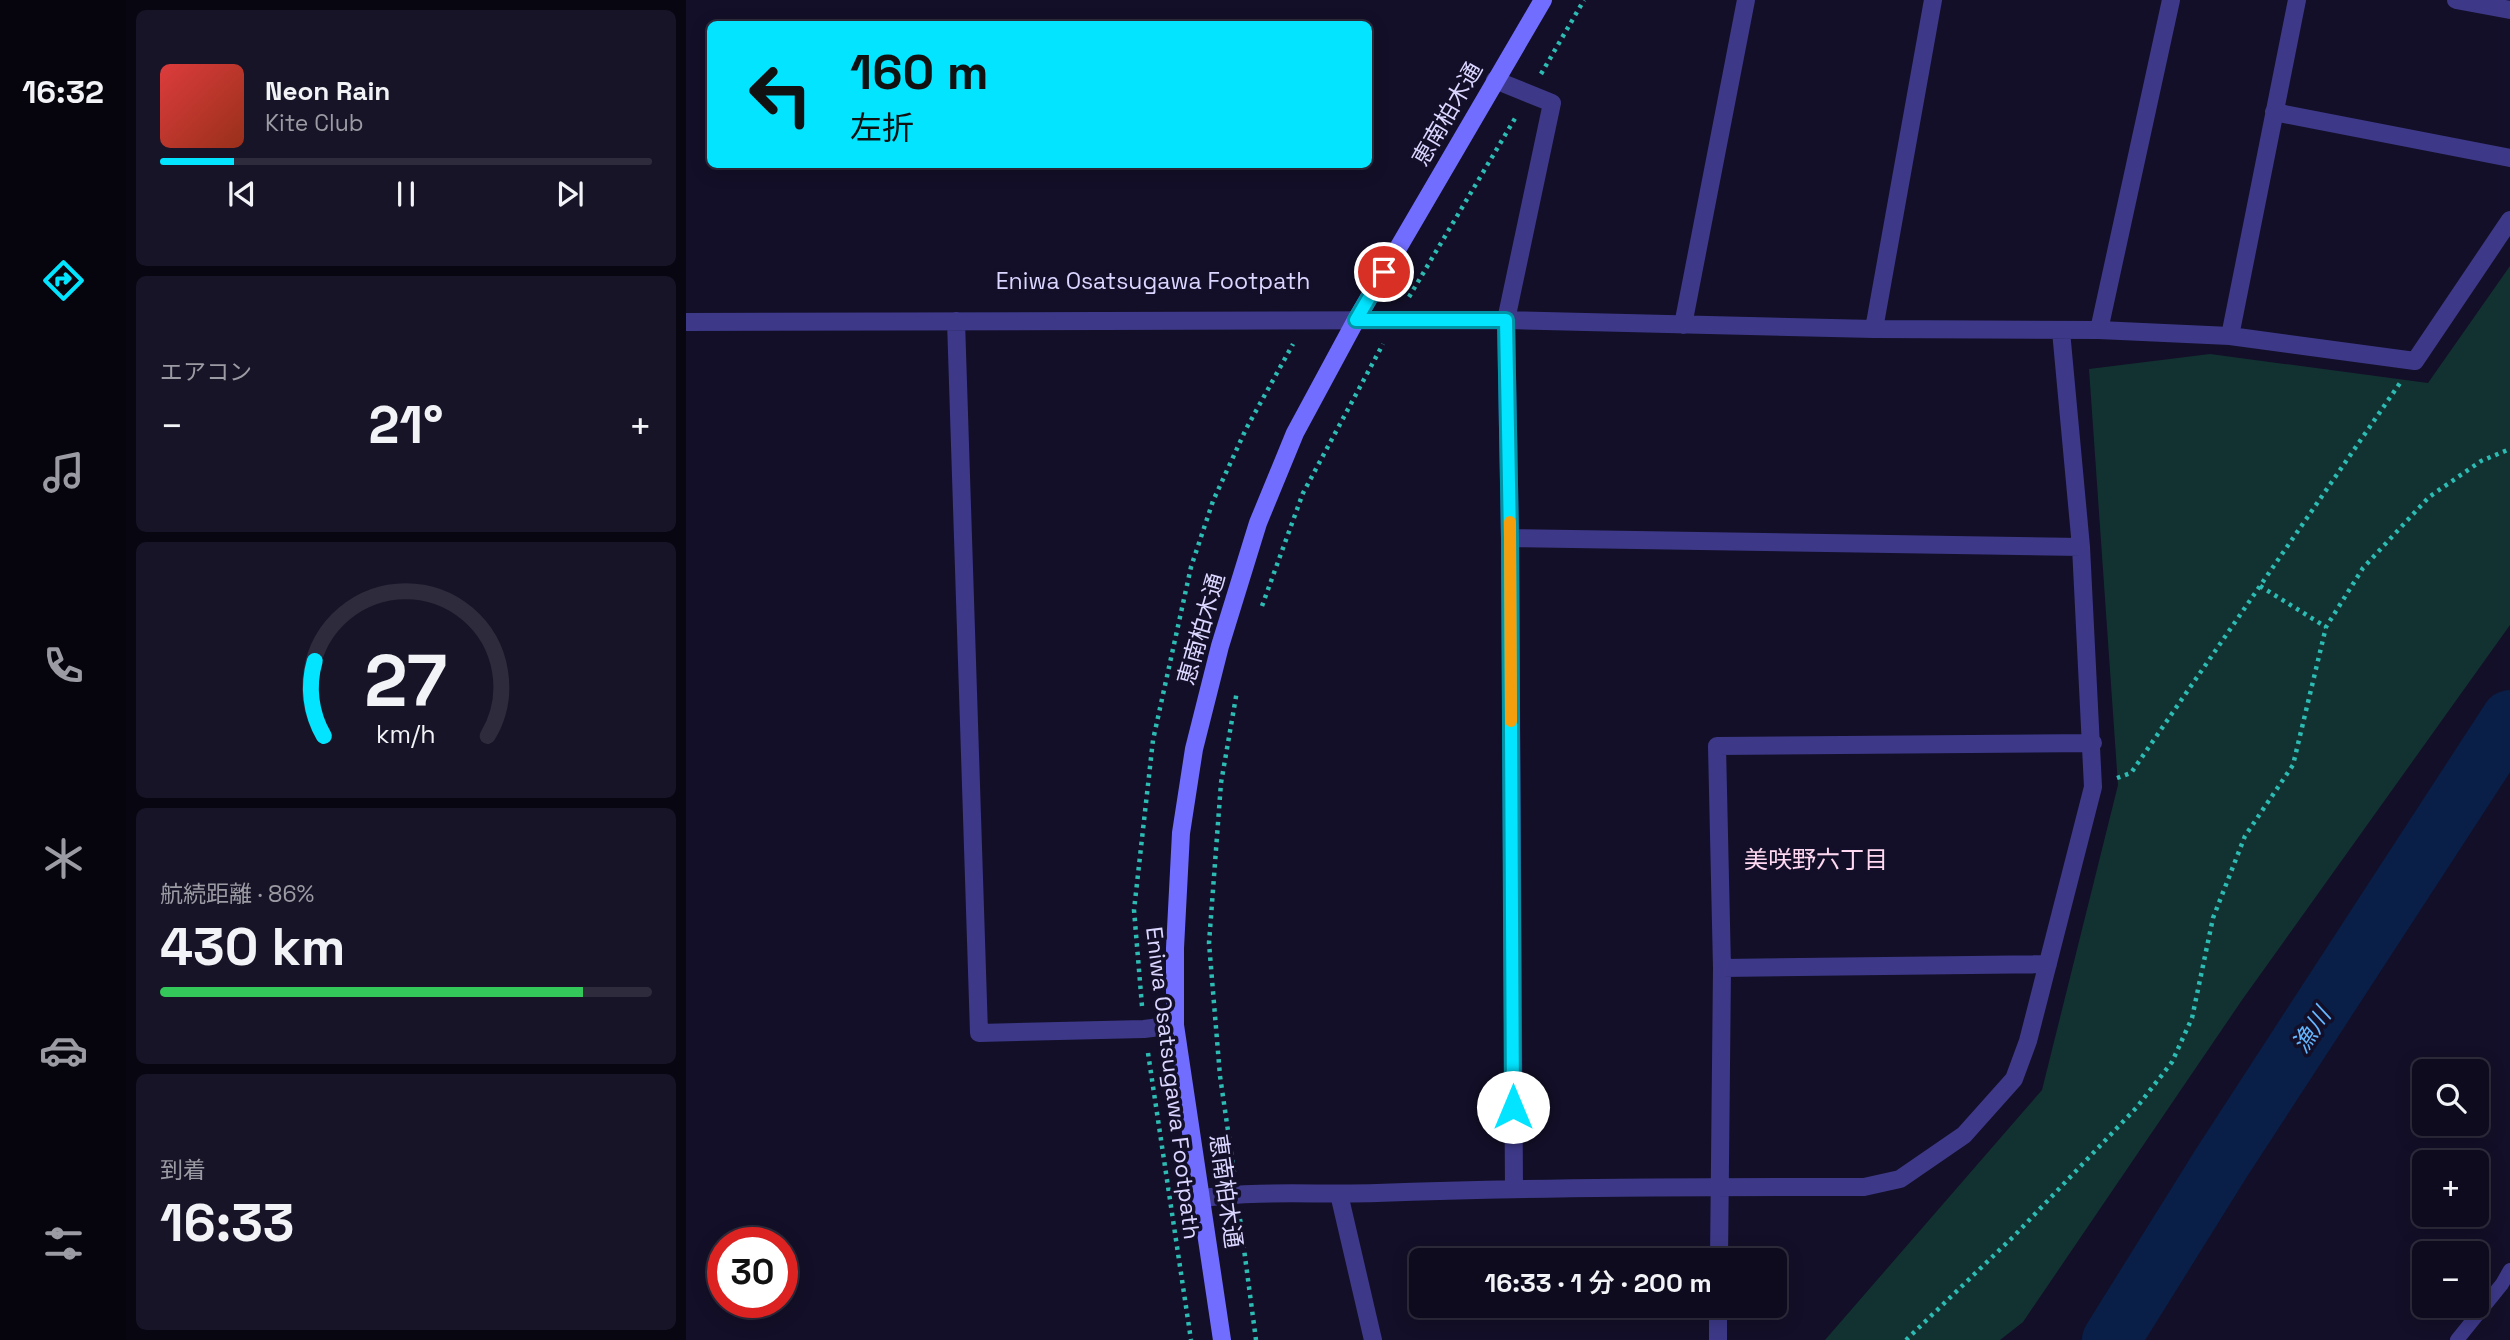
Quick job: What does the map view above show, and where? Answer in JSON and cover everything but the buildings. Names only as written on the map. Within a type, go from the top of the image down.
[{"type":"street","name":"恵南柏木通","points":[[1223,1340],[1175,1025],[1175,948],[1181,833],[1194,749],[1216,659],[1258,523],[1295,433],[1356,320],[1543,0]]},
{"type":"street","points":[[1683,325],[1746,0]]},
{"type":"street","points":[[1874,329],[1933,0]]},
{"type":"street","points":[[2099,330],[2171,0]]},
{"type":"street","points":[[2230,336],[2297,0]]},
{"type":"street","points":[[2456,0],[2510,10]]},
{"type":"street","points":[[1495,80],[1552,103],[1506,320],[1514,1188]]},
{"type":"street","points":[[2274,112],[2510,159]]},
{"type":"street","points":[[686,322],[1506,320],[1874,329],[2099,330],[2230,336],[2415,361],[2510,220]]},
{"type":"street","points":[[956,321],[979,1033],[1144,1029],[1175,1025]]},
{"type":"street","points":[[1203,1198],[1237,1194],[1339,1194],[1514,1188],[1864,1187],[1900,1179],[1964,1135],[2014,1079],[2028,1041],[2094,787],[2081,547],[2061,331]]},
{"type":"street","points":[[1510,538],[2081,547]]},
{"type":"street","points":[[1719,1248],[1722,968],[1717,746],[2093,743]]},
{"type":"street","points":[[1722,968],[2048,964]]},
{"type":"street","points":[[1339,1194],[1373,1340]]},
{"type":"street","points":[[1718,1318],[1718,1340]]},
{"type":"lane","points":[[2457,1340],[2510,1270]]},
{"type":"path","points":[[1257,619],[1303,493],[1395,321],[1584,0]]},
{"type":"path","name":"Eniwa Osatsugawa Footpath","points":[[1191,1340],[1144,1029],[1133,910],[1153,740],[1191,567],[1213,501],[1246,429],[1306,321]]},
{"type":"path","points":[[2094,787],[2131,773],[2415,361]]},
{"type":"path","points":[[1906,1340],[2014,1236],[2128,1117],[2172,1062],[2192,1018],[2213,918],[2245,836],[2293,765],[2326,628],[2363,568],[2429,497],[2481,461],[2510,449]]},
{"type":"path","points":[[2260,586],[2326,628]]},
{"type":"path","points":[[1239,682],[1222,783],[1209,943],[1220,1076],[1256,1340]]},
{"type":"green space","points":[[2510,266],[2510,625],[2242,1000],[2023,1322],[2000,1340],[1825,1340],[2042,1090],[2118,785],[2089,369],[2210,354],[2428,383]]},
{"type":"waterway","name":"漁川","points":[[2111,1340],[2222,1162],[2510,719]]},
{"type":"slow traffic","points":[[1510,522],[1511,721]]},
{"type":"district","name":"美咲野六丁目","points":[[1816,859]]},
{"type":"route","points":[[1384,272],[1356,320],[1506,320],[1513,1107]]}]
